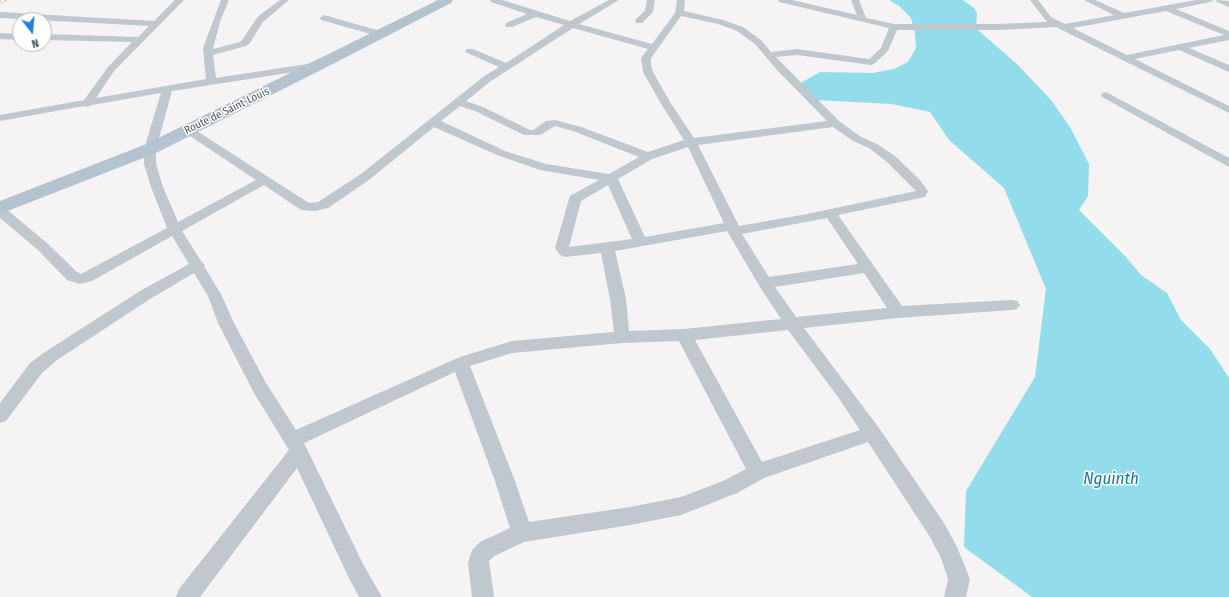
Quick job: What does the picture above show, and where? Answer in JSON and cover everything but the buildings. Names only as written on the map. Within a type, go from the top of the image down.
[{"type":"main road","name":"Route de Saint-Louis","points":[[0,210],[150,149],[448,0]]},
{"type":"street","points":[[87,104],[103,79],[180,0]]},
{"type":"street","points":[[211,82],[208,48],[225,0]]},
{"type":"street","points":[[209,53],[243,44],[247,41],[259,21],[286,0]]},
{"type":"street","points":[[494,0],[535,14],[654,48]]},
{"type":"street","points":[[188,130],[306,206],[315,207],[323,205],[365,176],[505,66],[572,24],[615,0]]},
{"type":"street","points":[[639,21],[649,12],[651,0]]},
{"type":"street","points":[[681,0],[679,13],[646,58],[648,72],[691,142],[733,228],[765,283],[792,323],[873,433],[937,530],[950,554],[959,579],[956,597]]},
{"type":"street","points":[[782,0],[894,26],[998,27],[1060,26],[1210,0]]},
{"type":"street","points":[[855,0],[863,20]]},
{"type":"street","points":[[1034,0],[1048,19],[1060,26],[1229,110]]},
{"type":"street","points":[[1088,0],[1123,16]]},
{"type":"street","points":[[1220,0],[1229,4]]},
{"type":"street","points":[[1167,8],[1229,35]]},
{"type":"street","points":[[679,13],[720,22],[740,29],[758,42],[781,69],[836,123],[857,139],[873,146],[891,159],[915,182],[922,191],[921,194],[914,197],[830,213],[607,248],[565,252],[562,248],[575,198],[648,156],[691,142],[836,123]]},
{"type":"street","points":[[509,25],[535,14]]},
{"type":"street","points":[[0,15],[155,24]]},
{"type":"street","points":[[324,18],[381,34]]},
{"type":"street","points":[[769,55],[797,52],[871,62],[885,49],[894,26]]},
{"type":"street","points":[[1125,58],[1229,35]]},
{"type":"street","points":[[0,36],[12,37]]},
{"type":"street","points":[[52,37],[141,40]]},
{"type":"street","points":[[1180,47],[1229,69]]},
{"type":"street","points":[[470,50],[505,66]]},
{"type":"street","points":[[0,118],[167,89],[320,65]]},
{"type":"street","points":[[167,89],[150,149],[150,164],[156,187],[174,228],[198,265],[215,296],[226,323],[260,388],[296,445],[356,571],[371,597]]},
{"type":"street","points":[[1106,95],[1226,160]]},
{"type":"street","points":[[460,102],[479,109],[528,133],[536,132],[550,124],[555,123],[577,129],[648,156]]},
{"type":"street","points":[[433,122],[501,153],[544,167],[611,178]]},
{"type":"street","points":[[611,178],[640,242]]},
{"type":"street","points":[[0,210],[43,247],[72,276],[80,279],[87,277],[174,228],[265,180]]},
{"type":"street","points":[[830,213],[866,268],[898,312]]},
{"type":"street","points":[[607,248],[618,299],[622,338]]},
{"type":"street","points":[[0,416],[36,368],[62,348],[145,295],[198,265]]},
{"type":"street","points":[[765,283],[866,268]]},
{"type":"street","points":[[188,597],[296,445],[460,363],[512,347],[622,338],[684,335],[898,312],[1012,305]]},
{"type":"street","points":[[684,335],[758,472]]},
{"type":"street","points":[[460,363],[505,481],[522,534]]},
{"type":"street","points":[[483,597],[478,564],[479,557],[487,550],[522,534],[681,506],[730,487],[758,472],[873,433]]},
{"type":"water","name":"Nguinth","points":[[889,0],[963,0],[974,8],[977,13],[976,27],[979,31],[1018,65],[1051,100],[1070,127],[1089,164],[1088,196],[1079,210],[1126,257],[1141,275],[1167,293],[1181,320],[1210,349],[1229,378],[1229,597],[1032,597],[964,547],[966,491],[1035,377],[1046,289],[1004,188],[949,140],[930,112],[892,104],[815,100],[799,84],[820,72],[873,73],[894,69],[908,62],[916,48],[915,33],[911,18],[899,6]]},
{"type":"railway","points":[[0,2],[5,0]]}]
